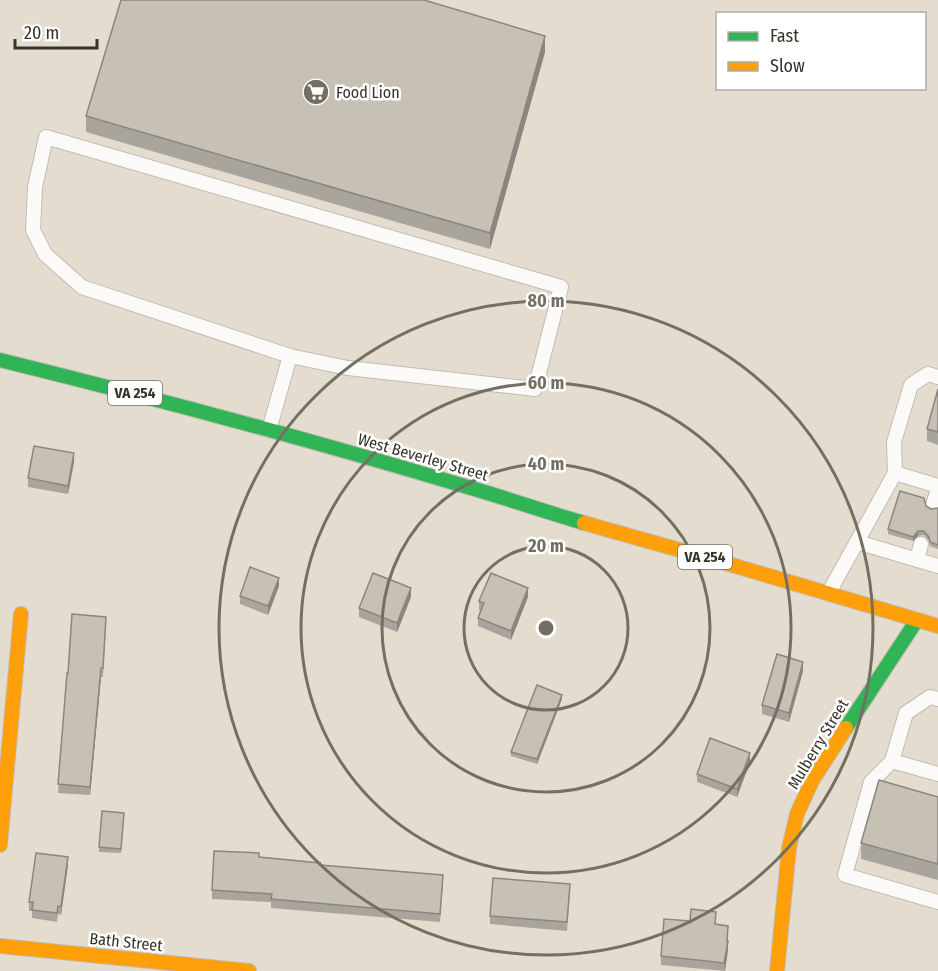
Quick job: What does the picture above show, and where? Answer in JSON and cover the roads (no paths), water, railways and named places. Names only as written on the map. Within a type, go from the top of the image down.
[{"type":"main road","name":"West Beverley Street","points":[[0,360],[269,430],[938,626]]},
{"type":"main road","points":[[0,845],[21,614]]},
{"type":"main road","name":"Mulberry Street","points":[[777,971],[789,848],[797,813],[812,782],[917,620]]},
{"type":"main road","name":"Bath Street","points":[[0,946],[249,971]]},
{"type":"lane","points":[[46,137],[561,287],[535,389],[348,368],[290,356],[82,287],[45,254],[33,230],[35,187],[46,137]]},
{"type":"lane","points":[[269,430],[290,356]]},
{"type":"lane","points":[[828,594],[896,473],[894,442],[911,385],[928,375],[938,377]]},
{"type":"lane","points":[[896,473],[938,488],[933,506]]},
{"type":"lane","points":[[858,542],[938,566]]},
{"type":"lane","points":[[917,560],[921,544]]},
{"type":"lane","points":[[938,699],[930,697],[906,713],[892,760],[871,782],[844,875],[938,902]]},
{"type":"lane","points":[[892,760],[938,774]]},
{"type":"place","name":"Food Lion","points":[[316,92]]}]
